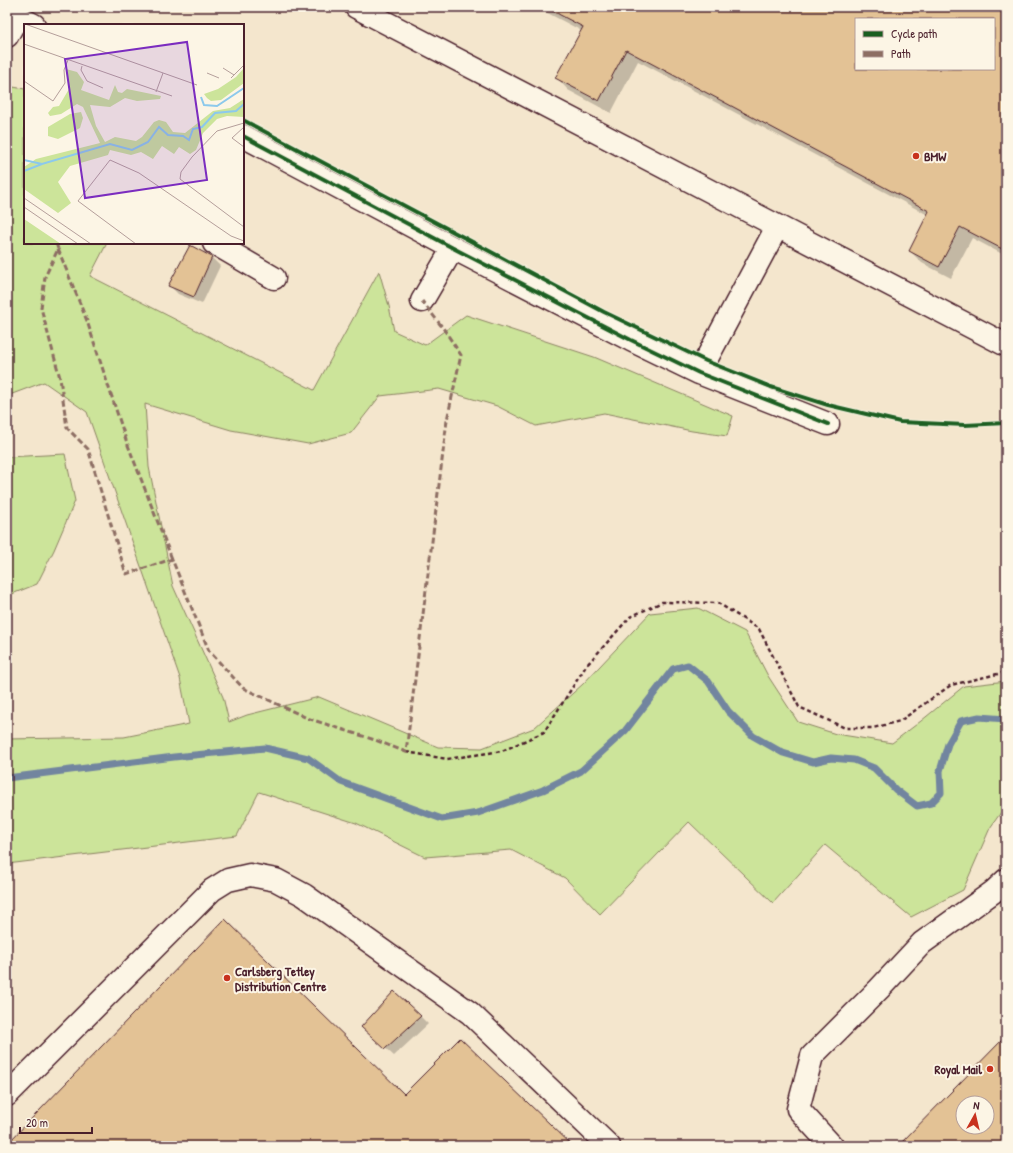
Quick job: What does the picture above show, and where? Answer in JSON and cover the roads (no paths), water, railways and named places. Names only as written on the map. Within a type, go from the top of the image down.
[{"type":"street","points":[[356,7],[1006,345]]},
{"type":"street","points":[[7,36],[20,17]]},
{"type":"street","points":[[244,137],[452,248],[631,340],[699,373],[828,424]]},
{"type":"street","points":[[699,373],[778,227]]},
{"type":"street","points":[[216,244],[274,278]]},
{"type":"street","points":[[422,301],[452,248]]},
{"type":"street","points":[[7,1095],[212,890],[228,880],[250,875],[276,880],[304,895],[470,1013],[610,1146]]},
{"type":"street","points":[[832,1146],[798,1109],[812,1056],[879,989],[922,943],[993,892],[1006,880]]},
{"type":"waterway","points":[[7,778],[174,757],[265,748],[308,758],[341,782],[442,819],[478,813],[543,790],[581,771],[625,731],[673,669],[688,665],[708,681],[728,711],[753,736],[783,753],[813,762],[831,758],[854,760],[874,768],[896,790],[917,806],[931,803],[941,793],[940,771],[948,744],[961,721],[979,717],[1006,719]]},
{"type":"place","name":"BMW","points":[[916,156]]},
{"type":"place","name":"Carlsberg Tetley Distribution Centre","points":[[227,978]]},
{"type":"place","name":"Royal Mail","points":[[990,1069]]}]
